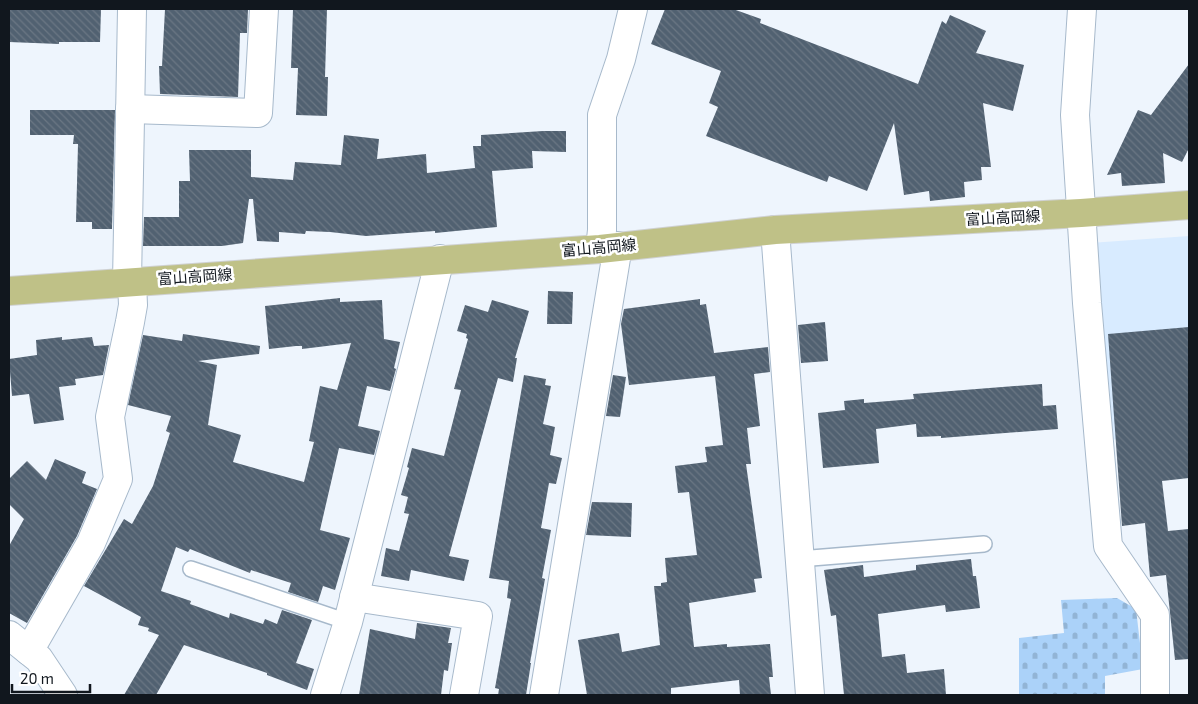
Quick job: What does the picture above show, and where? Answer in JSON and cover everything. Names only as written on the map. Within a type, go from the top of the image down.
[{"type":"main road","name":"富山高岡線","points":[[9,291],[609,247],[775,230],[1189,205]]},
{"type":"street","points":[[62,695],[39,659],[19,643],[91,543],[118,479],[110,417],[133,305],[129,282],[132,9]]},
{"type":"street","points":[[130,109],[258,113],[264,9]]},
{"type":"street","points":[[544,695],[609,247],[602,230],[602,115],[621,59],[633,9]]},
{"type":"street","points":[[1082,9],[1075,116],[1087,303],[1108,546],[1155,615],[1155,695]]},
{"type":"street","points":[[775,230],[810,695]]},
{"type":"street","points":[[325,695],[351,609],[440,259]]},
{"type":"street","points":[[351,609],[478,616],[464,695]]},
{"type":"lane","points":[[799,559],[984,544]]},
{"type":"lane","points":[[191,569],[351,609]]},
{"type":"shaded area","points":[[1189,236],[1189,434],[1107,440],[1090,243]]},
{"type":"green space","points":[[1117,598],[1136,609],[1143,669],[1105,676],[1105,695],[1019,695],[1019,638],[1064,633],[1061,600]]},
{"type":"building","points":[[9,9],[101,9],[100,42],[59,42],[59,44],[9,42]]},
{"type":"building","points":[[165,9],[248,9],[247,33],[240,33],[238,97],[160,94],[159,66],[162,66]]},
{"type":"building","points":[[293,9],[327,9],[325,77],[328,77],[327,116],[296,115],[298,68],[291,68]]},
{"type":"building","points":[[665,9],[733,9],[761,19],[760,23],[918,84],[942,21],[946,24],[950,15],[986,31],[976,53],[1024,65],[1013,111],[983,103],[991,167],[981,167],[982,180],[964,182],[965,197],[930,201],[929,191],[904,195],[894,123],[867,191],[829,176],[827,182],[706,136],[718,107],[709,103],[721,71],[651,44]]},
{"type":"building","points":[[1189,64],[1189,148],[1182,162],[1163,153],[1165,183],[1122,186],[1121,173],[1107,175],[1138,110],[1151,115]]},
{"type":"building","points":[[30,110],[115,110],[112,229],[92,229],[92,222],[76,222],[78,144],[73,144],[74,135],[30,135]]},
{"type":"building","points":[[566,131],[566,152],[532,151],[533,168],[492,171],[497,227],[435,233],[435,231],[366,236],[330,232],[306,231],[305,234],[279,232],[279,242],[257,241],[253,199],[249,199],[243,243],[222,246],[143,246],[144,217],[179,217],[179,181],[190,181],[189,150],[251,150],[251,177],[293,180],[295,162],[341,165],[344,135],[379,139],[377,159],[426,154],[427,173],[475,168],[473,146],[481,146],[481,135]]},
{"type":"building","points":[[548,291],[573,292],[572,324],[547,324]]},
{"type":"building","points":[[340,298],[340,302],[382,300],[384,339],[400,342],[390,391],[367,386],[358,426],[380,431],[374,455],[339,448],[320,530],[350,538],[335,590],[323,586],[318,602],[288,592],[291,583],[251,570],[250,573],[190,549],[188,552],[176,547],[161,591],[191,601],[190,604],[229,618],[230,613],[263,624],[265,619],[277,624],[282,610],[312,620],[296,663],[314,669],[307,690],[267,675],[267,673],[184,645],[156,695],[124,695],[159,635],[148,631],[149,628],[138,625],[141,617],[84,586],[124,519],[132,524],[153,486],[170,433],[166,431],[171,416],[128,405],[143,335],[182,341],[183,334],[260,346],[259,354],[198,361],[217,365],[208,425],[241,435],[233,462],[304,482],[314,442],[309,441],[320,386],[337,390],[351,343],[302,349],[302,346],[296,346],[269,349],[265,306]]},
{"type":"building","points":[[700,299],[700,305],[706,304],[714,353],[768,347],[770,372],[754,374],[760,426],[747,428],[751,464],[746,464],[762,578],[754,579],[756,592],[689,603],[694,647],[727,644],[727,647],[770,644],[773,677],[769,677],[771,695],[740,695],[739,680],[671,688],[671,695],[587,695],[578,640],[619,633],[622,652],[660,645],[654,586],[661,586],[661,583],[667,582],[665,558],[697,555],[689,492],[678,493],[675,466],[707,462],[705,447],[723,445],[715,376],[629,385],[621,324],[624,309]]},
{"type":"building","points":[[492,300],[529,311],[515,358],[517,358],[513,382],[498,378],[449,556],[469,560],[464,581],[411,570],[409,581],[381,576],[386,548],[399,551],[409,514],[404,513],[408,497],[401,495],[409,468],[407,467],[412,448],[444,456],[461,390],[454,389],[468,339],[466,338],[467,334],[457,331],[465,305],[488,312]]},
{"type":"building","points":[[825,322],[828,361],[801,363],[798,325]]},
{"type":"building","points":[[1189,327],[1189,478],[1162,481],[1168,531],[1189,529],[1189,659],[1175,660],[1166,575],[1150,577],[1145,523],[1122,526],[1108,334]]},
{"type":"building","points":[[62,337],[62,340],[92,337],[94,346],[109,345],[103,375],[75,379],[76,385],[59,387],[64,420],[34,424],[29,394],[12,396],[9,359],[37,355],[36,340]]},
{"type":"building","points":[[524,375],[546,379],[545,385],[551,386],[543,424],[555,427],[550,455],[562,458],[556,484],[549,483],[541,528],[551,530],[542,578],[545,579],[526,695],[498,695],[499,689],[495,688],[511,599],[507,598],[509,581],[489,578]]},
{"type":"building","points":[[613,375],[626,377],[620,417],[606,416]]},
{"type":"building","points":[[1042,384],[1043,406],[1056,405],[1058,429],[941,438],[941,436],[917,437],[916,424],[876,429],[879,463],[823,468],[818,413],[845,410],[844,401],[864,399],[864,403],[914,399],[913,394]]},
{"type":"building","points":[[55,459],[86,472],[82,483],[97,489],[77,536],[27,623],[9,613],[9,546],[24,519],[9,504],[9,479],[27,461],[46,480]]},
{"type":"building","points":[[592,502],[632,503],[631,537],[586,535]]},
{"type":"building","points":[[971,559],[973,576],[976,576],[980,608],[946,612],[945,605],[878,614],[882,657],[905,654],[907,673],[944,669],[946,695],[844,695],[836,615],[831,616],[824,570],[863,565],[864,577],[916,570],[916,565]]},
{"type":"building","points":[[417,623],[451,628],[448,643],[452,643],[448,671],[444,670],[441,695],[359,695],[370,629],[415,639]]}]
